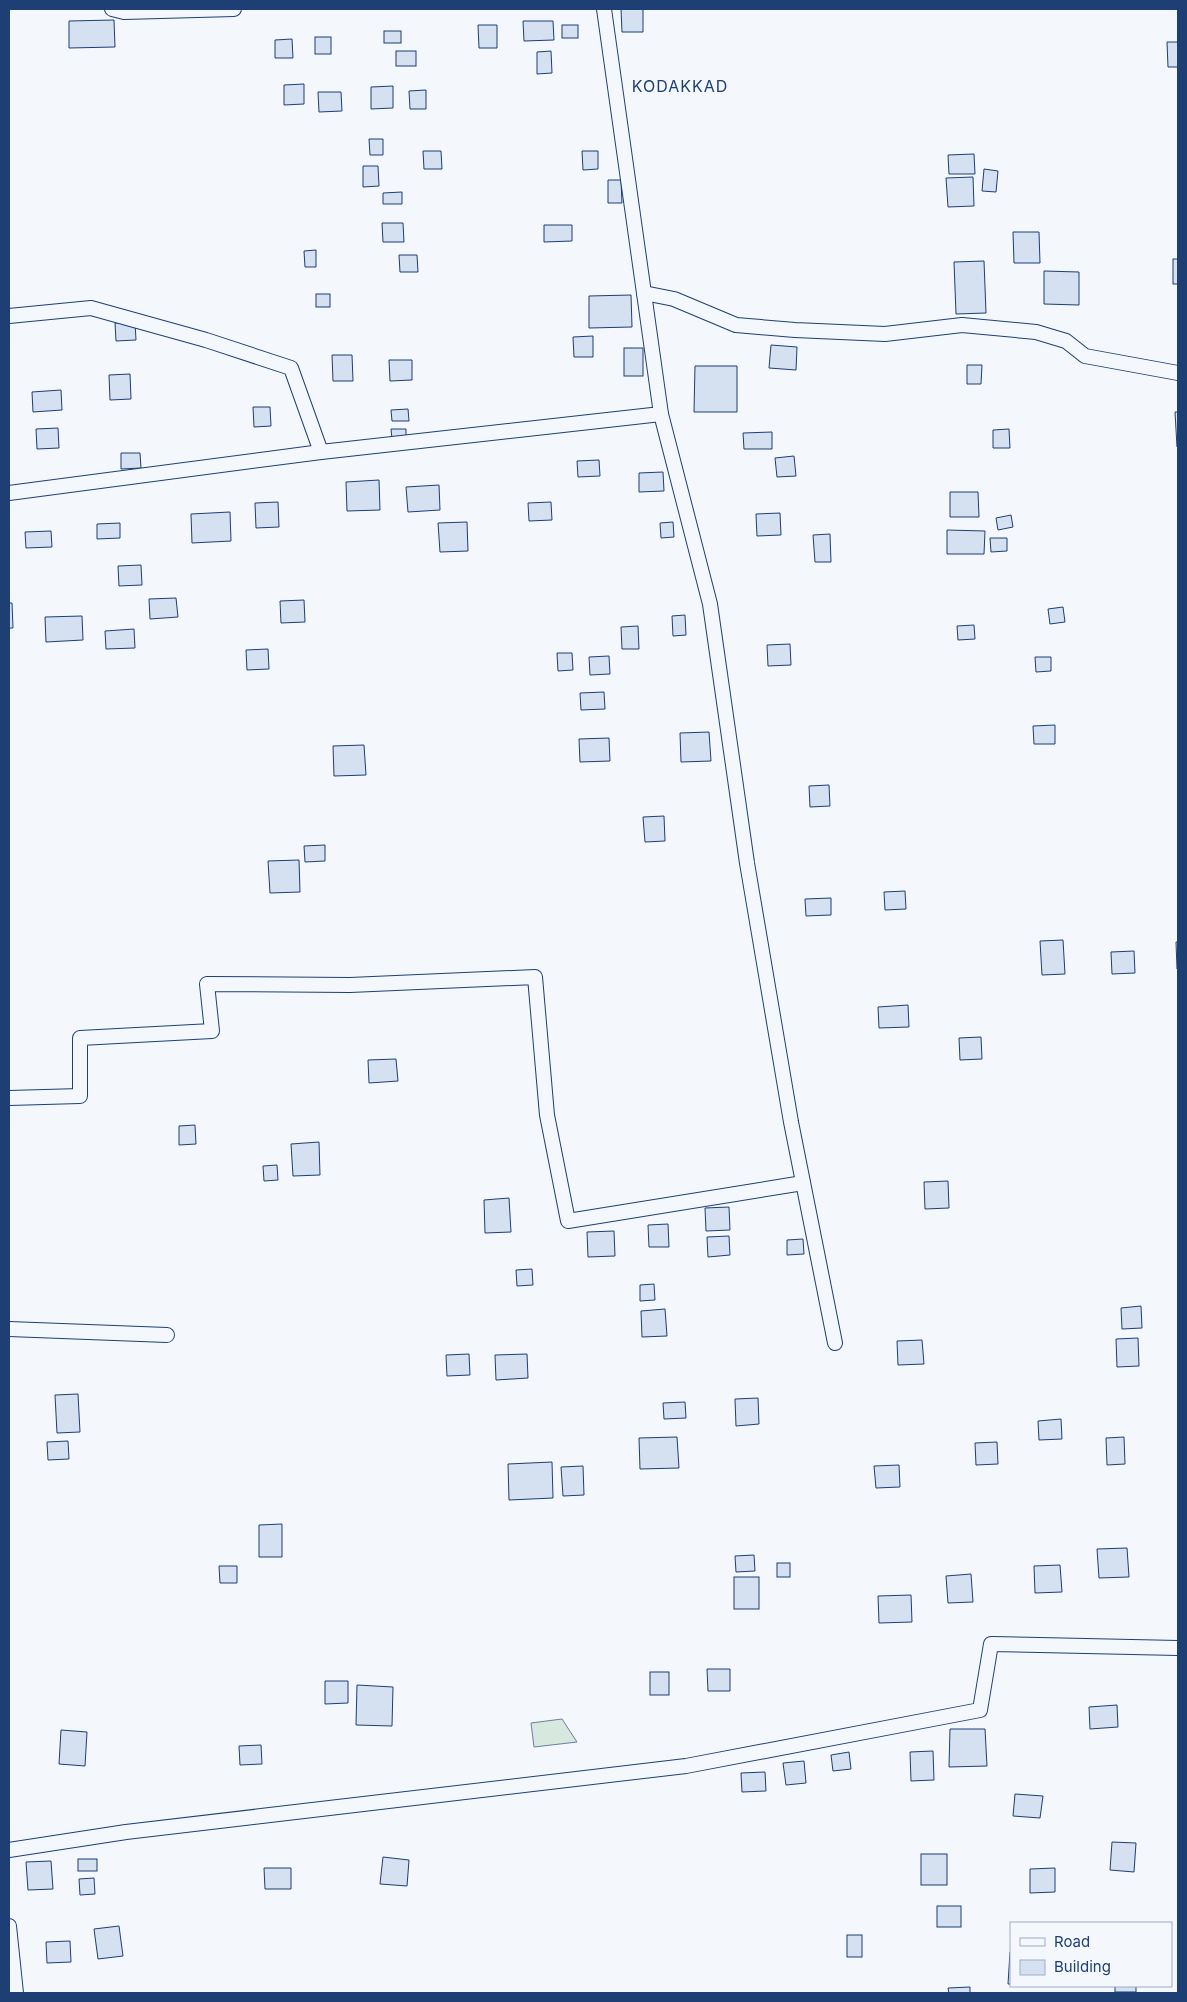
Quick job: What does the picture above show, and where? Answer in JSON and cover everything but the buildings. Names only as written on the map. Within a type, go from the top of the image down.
[{"type":"street","points":[[112,9],[124,12],[234,9]]},
{"type":"street","points":[[604,9],[661,414],[710,604],[746,863],[791,1122],[835,1343]]},
{"type":"street","points":[[644,293],[674,299],[736,325],[885,334],[962,325],[1036,332],[1066,341],[1085,356],[1178,373]]},
{"type":"street","points":[[9,316],[91,308],[206,340],[291,368],[321,452]]},
{"type":"street","points":[[9,493],[321,452],[661,414]]},
{"type":"street","points":[[9,1098],[80,1096],[80,1038],[212,1031],[208,984],[350,985],[535,977],[547,1115],[568,1220],[803,1183]]},
{"type":"street","points":[[9,1329],[167,1335]]},
{"type":"street","points":[[9,1850],[126,1832],[686,1766],[980,1710],[991,1644],[1178,1648]]},
{"type":"street","points":[[9,1926],[16,1993]]},
{"type":"shaded area","points":[[562,1719],[577,1742],[534,1747],[531,1723]]},
{"type":"district","name":"KODAKKAD","points":[[680,86]]}]
